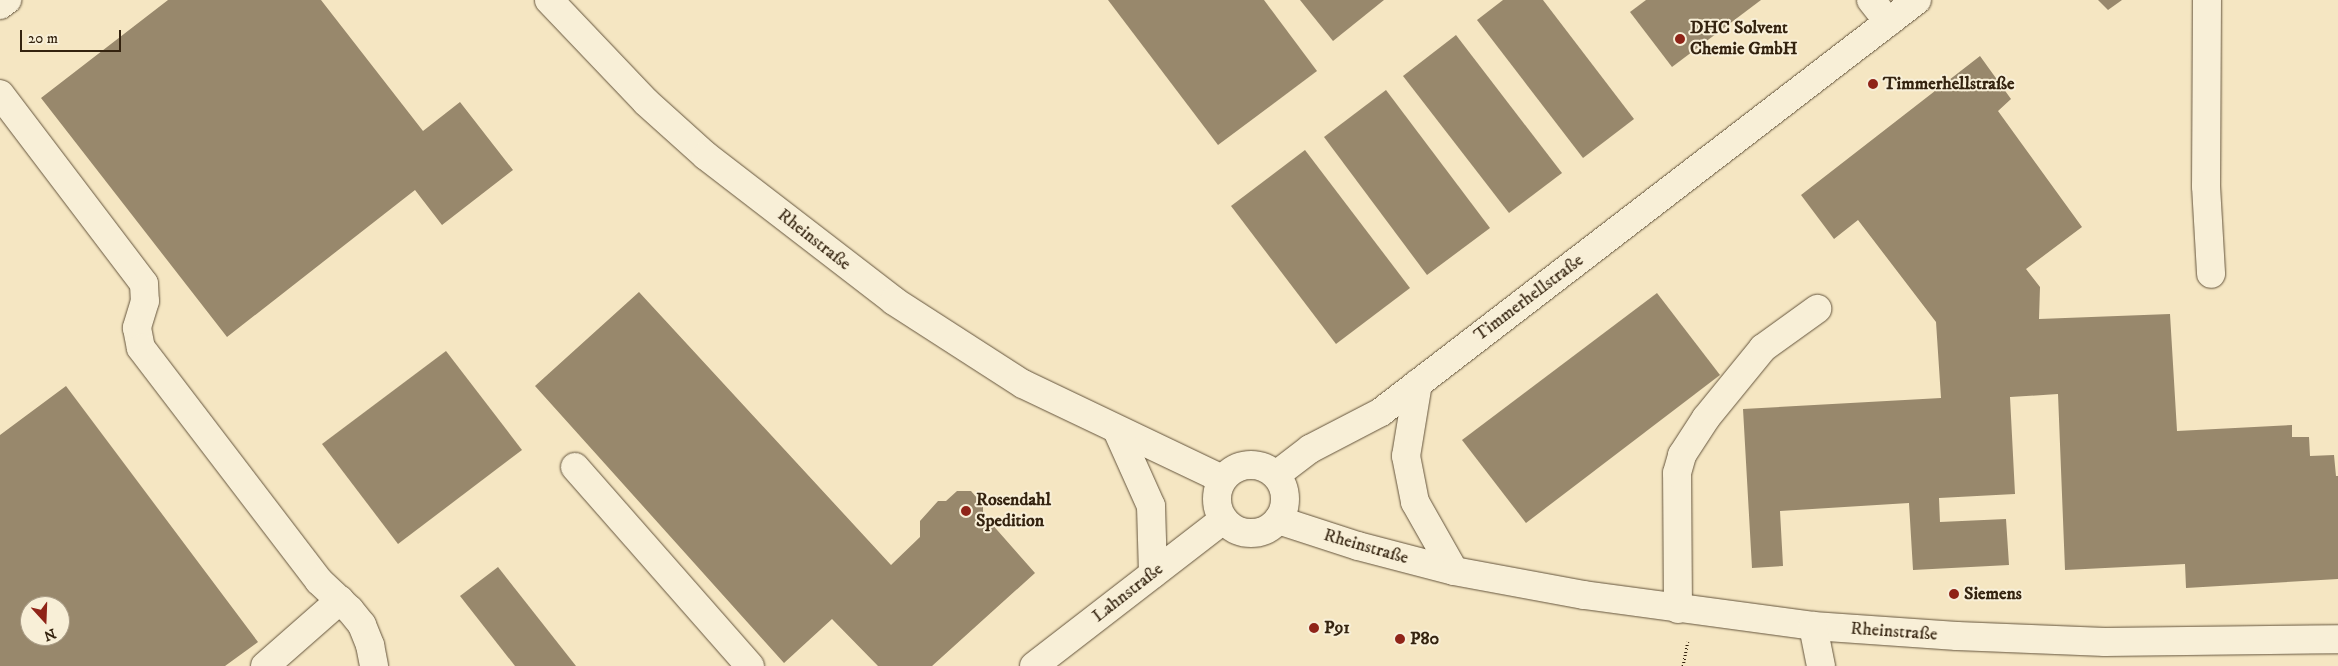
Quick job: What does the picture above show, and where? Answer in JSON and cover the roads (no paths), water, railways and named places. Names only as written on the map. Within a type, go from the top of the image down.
[{"type":"street","points":[[0,6],[7,0]]},
{"type":"street","name":"Rheinstraße","points":[[549,0],[646,102],[706,156],[894,301],[1022,384],[1222,479]]},
{"type":"street","points":[[1871,0],[1888,22]]},
{"type":"street","name":"Timmerhellstraße","points":[[1276,475],[1310,449],[1381,412],[1917,0]]},
{"type":"street","points":[[2208,0],[2206,186],[2211,274]]},
{"type":"street","points":[[0,94],[144,284],[145,302],[138,328],[141,348],[319,581],[340,600],[362,625],[370,645],[374,666]]},
{"type":"street","points":[[1678,609],[1677,473],[1682,455],[1706,418],[1763,348],[1818,309]]},
{"type":"street","points":[[1418,384],[1406,456],[1415,502],[1454,571]]},
{"type":"street","points":[[1117,430],[1151,506],[1154,574]]},
{"type":"street","points":[[1245,464],[1262,466],[1276,475],[1284,489],[1285,505],[1278,520],[1266,530],[1251,534],[1236,531],[1223,520],[1218,509],[1216,496],[1222,479],[1230,471],[1245,464]]},
{"type":"street","points":[[575,468],[750,666]]},
{"type":"street","name":"Lahnstraße","points":[[1034,666],[1223,520]]},
{"type":"street","name":"Rheinstraße","points":[[1278,520],[1358,546],[1454,571],[1584,595],[1812,626],[1957,636],[2105,642],[2338,638]]},
{"type":"street","points":[[265,666],[340,600]]},
{"type":"street","points":[[1812,626],[1821,666]]},
{"type":"place","name":"DHC Solvent Chemie GmbH","points":[[1680,39]]},
{"type":"place","name":"Timmerhellstraße","points":[[1873,84]]},
{"type":"place","name":"Rosendahl Spedition","points":[[966,511]]},
{"type":"place","name":"Siemens","points":[[1954,594]]},
{"type":"place","name":"P91","points":[[1314,628]]},
{"type":"place","name":"P80","points":[[1400,639]]}]
